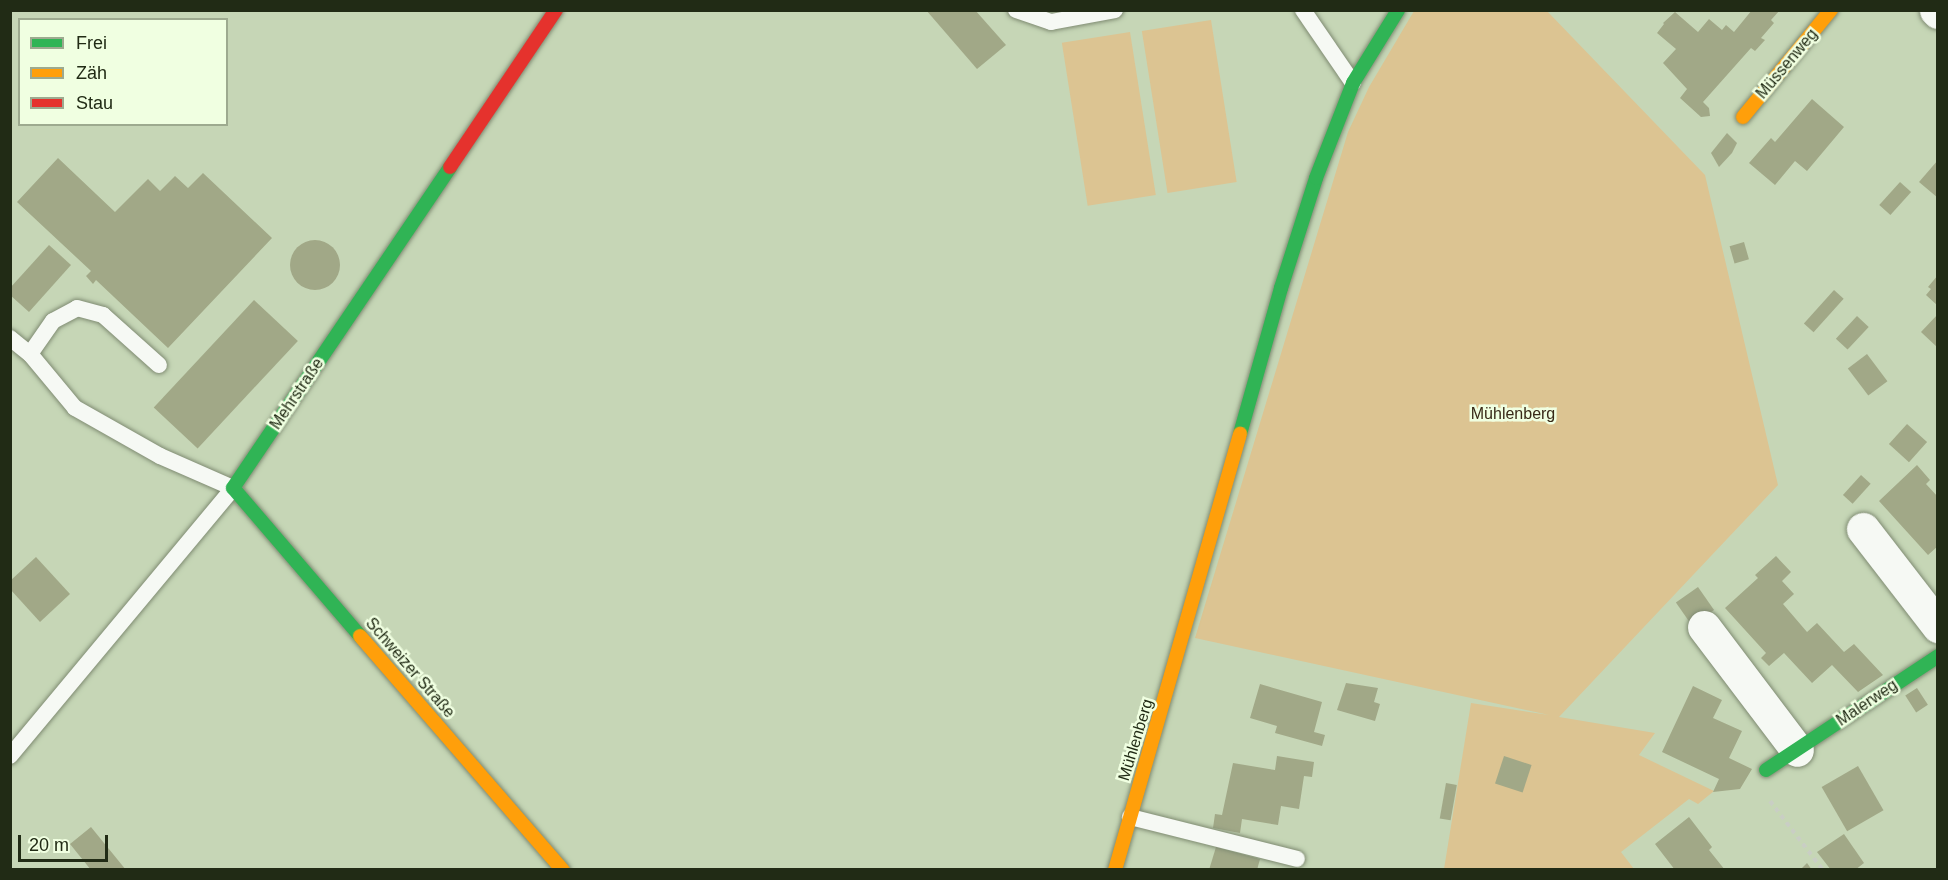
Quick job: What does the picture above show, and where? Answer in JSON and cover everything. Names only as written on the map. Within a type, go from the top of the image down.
[{"type":"street","name":"Mehrstraße","points":[[233,488],[556,10]]},
{"type":"street","name":"Mühlenberg","points":[[1115,870],[1184,636],[1281,288],[1316,178],[1353,83],[1398,10]]},
{"type":"street","name":"Müssenweg","points":[[1743,117],[1831,10]]},
{"type":"street","name":"Schweizer Straße","points":[[233,488],[563,870]]},
{"type":"street","points":[[1863,529],[1938,626]]},
{"type":"street","points":[[1704,627],[1797,750]]},
{"type":"street","name":"Malerweg","points":[[1766,770],[1938,656]]},
{"type":"lane","points":[[1016,10],[1051,22],[1115,10]]},
{"type":"lane","points":[[1303,10],[1353,83]]},
{"type":"lane","points":[[30,354],[53,321],[76,308],[103,315],[159,365]]},
{"type":"lane","points":[[10,338],[30,354],[75,408],[160,456],[233,488]]},
{"type":"lane","name":"Mehrstraße","points":[[10,756],[233,488]]},
{"type":"lane","points":[[1130,817],[1296,859]]},
{"type":"path","points":[[1766,770],[1760,777],[1760,787],[1823,870]]},
{"type":"green space","name":"Mühlenberg","points":[[1414,11],[1547,11],[1705,175],[1778,485],[1559,717],[1655,733],[1639,755],[1714,791],[1698,804],[1689,799],[1621,852],[1634,869],[1444,869],[1471,703],[1549,715],[1195,638],[1348,132],[1369,87]]},
{"type":"green space","points":[[1211,20],[1237,182],[1168,193],[1142,31]]},
{"type":"green space","points":[[1130,32],[1156,195],[1088,206],[1062,43]]},
{"type":"building","points":[[926,10],[975,10],[1006,45],[977,69]]},
{"type":"building","points":[[1752,10],[1780,10],[1771,20],[1774,23],[1761,38],[1765,40],[1755,51],[1751,48],[1703,102],[1709,108],[1710,116],[1701,117],[1680,98],[1687,89],[1663,63],[1676,49],[1657,33],[1663,23],[1675,12],[1698,32],[1709,19],[1722,30],[1726,25],[1734,32]]},
{"type":"building","points":[[1812,99],[1844,127],[1807,171],[1795,161],[1775,185],[1749,163],[1771,138],[1775,142]]},
{"type":"building","points":[[1727,133],[1737,143],[1732,153],[1719,167],[1711,153]]},
{"type":"building","points":[[58,158],[115,212],[148,179],[160,191],[175,176],[188,188],[203,173],[272,238],[168,348],[96,280],[93,284],[86,276],[91,271],[17,202]]},
{"type":"building","points":[[1938,160],[1938,198],[1919,182]]},
{"type":"building","points":[[1900,182],[1911,192],[1890,215],[1879,205]]},
{"type":"building","points":[[320,240],[333,247],[339,255],[339,275],[333,283],[325,289],[310,290],[297,283],[291,275],[290,260],[297,247],[305,241]]},
{"type":"building","points":[[1744,242],[1749,259],[1735,263],[1730,246]]},
{"type":"building","points":[[49,245],[71,265],[29,312],[10,295],[10,288]]},
{"type":"building","points":[[1938,275],[1938,306],[1926,295],[1931,289],[1928,287]]},
{"type":"building","points":[[1834,290],[1844,299],[1814,332],[1804,323]]},
{"type":"building","points":[[254,300],[298,341],[198,448],[154,408]]},
{"type":"building","points":[[1938,314],[1938,348],[1921,332]]},
{"type":"building","points":[[1857,316],[1869,327],[1848,350],[1836,339]]},
{"type":"building","points":[[1867,354],[1887,381],[1868,396],[1848,368]]},
{"type":"building","points":[[1907,424],[1927,442],[1909,462],[1889,444]]},
{"type":"building","points":[[1917,465],[1930,480],[1926,484],[1938,497],[1938,546],[1928,555],[1879,501]]},
{"type":"building","points":[[1861,475],[1871,484],[1853,504],[1843,495]]},
{"type":"building","points":[[1776,556],[1791,572],[1782,581],[1794,594],[1783,604],[1807,632],[1817,623],[1844,652],[1854,644],[1883,675],[1858,692],[1832,665],[1812,683],[1784,653],[1769,666],[1761,658],[1766,653],[1725,608],[1758,578],[1755,575]]},
{"type":"building","points":[[36,557],[70,594],[40,622],[10,589],[10,581]]},
{"type":"building","points":[[1698,587],[1714,610],[1692,625],[1676,602]]},
{"type":"building","points":[[1346,683],[1378,688],[1374,702],[1380,704],[1375,721],[1337,710]]},
{"type":"building","points":[[1260,684],[1322,702],[1314,732],[1325,735],[1322,746],[1275,733],[1277,726],[1250,718]]},
{"type":"building","points":[[1693,686],[1722,700],[1713,718],[1742,731],[1729,758],[1752,769],[1740,789],[1713,792],[1719,779],[1662,752]]},
{"type":"building","points":[[1917,688],[1928,705],[1916,712],[1905,696]]},
{"type":"building","points":[[1277,756],[1314,762],[1312,777],[1304,776],[1299,809],[1281,806],[1278,825],[1242,819],[1240,833],[1213,828],[1215,814],[1222,815],[1233,763],[1275,770]]},
{"type":"building","points":[[1504,756],[1532,765],[1523,793],[1495,784]]},
{"type":"building","points":[[1858,766],[1884,810],[1847,831],[1822,787]]},
{"type":"building","points":[[1446,783],[1457,785],[1451,820],[1440,818]]},
{"type":"building","points":[[1689,817],[1712,847],[1709,850],[1725,870],[1675,870],[1655,844]]},
{"type":"building","points":[[91,827],[126,870],[91,870],[70,844]]},
{"type":"building","points":[[1844,834],[1864,863],[1855,870],[1831,870],[1817,852]]},
{"type":"building","points":[[1216,847],[1260,859],[1257,870],[1209,870]]},
{"type":"building","points":[[1807,863],[1812,870],[1800,870]]},
{"type":"traffic: fast","points":[[1240,434],[1281,288],[1316,178],[1353,83],[1398,10]]},
{"type":"traffic: fast","points":[[360,636],[233,488],[450,167]]},
{"type":"traffic: fast","points":[[1766,770],[1938,656]]},
{"type":"traffic: slow","points":[[1743,117],[1831,10]]},
{"type":"traffic: slow","points":[[1115,870],[1240,434]]},
{"type":"traffic: slow","points":[[360,636],[563,870]]},
{"type":"traffic: jam","points":[[450,167],[556,10]]}]
